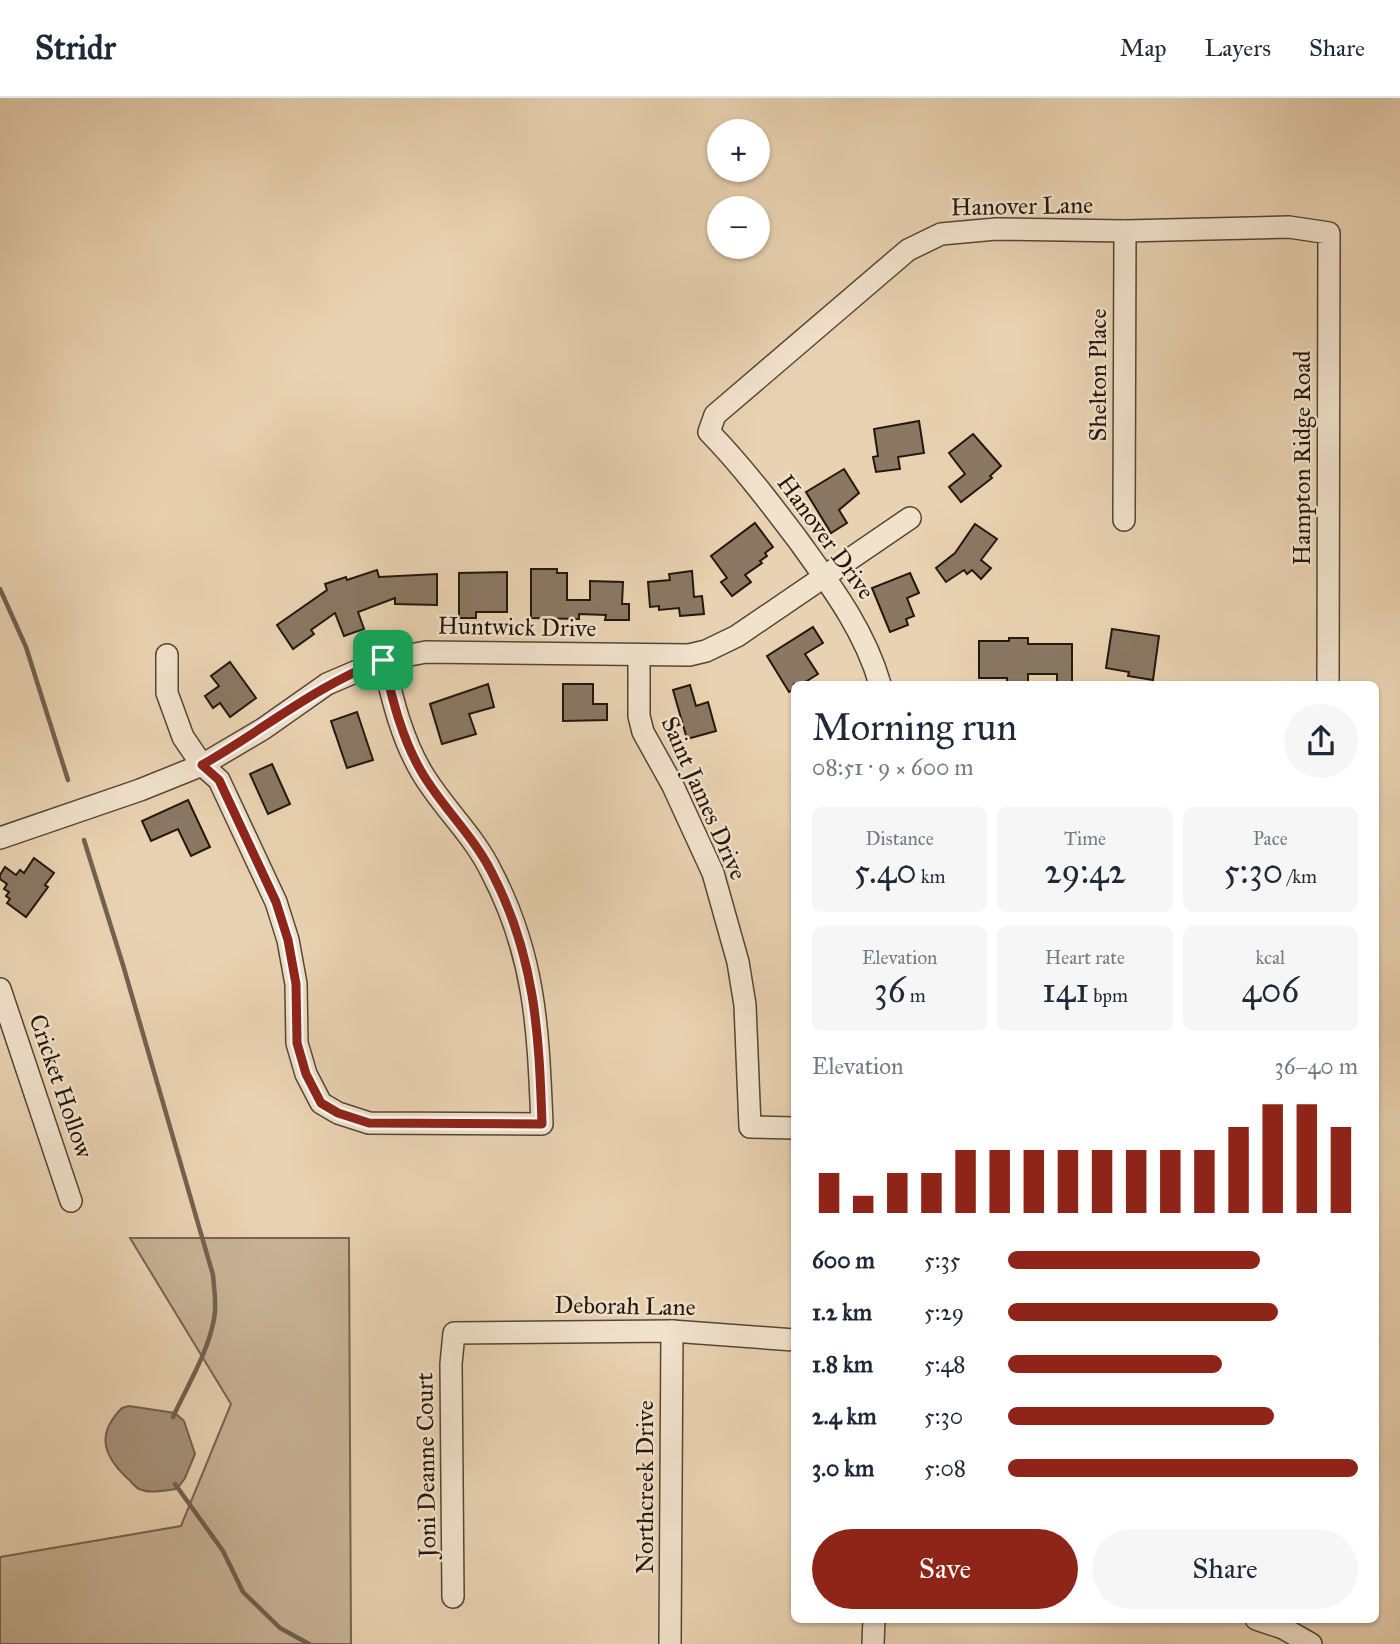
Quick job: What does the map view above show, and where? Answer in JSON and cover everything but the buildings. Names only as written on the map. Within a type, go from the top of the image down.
[{"type":"street","name":"Hanover Lane","points":[[709,432],[715,415],[872,279],[908,250],[941,234],[996,229],[1125,231],[1289,227],[1329,233]]},
{"type":"street","name":"Shelton Place","points":[[1124,520],[1125,231]]},
{"type":"street","name":"Hampton Ridge Road","points":[[1328,681],[1329,233]]},
{"type":"street","name":"Hanover Drive","points":[[709,432],[755,482],[846,607],[860,632],[879,681]]},
{"type":"street","name":"Huntwick Drive","points":[[0,838],[140,790],[202,765],[244,741],[327,684],[383,660],[426,652],[639,656],[689,655],[706,651],[737,636],[910,518]]},
{"type":"street","points":[[167,655],[167,693],[183,737],[202,765],[219,780],[276,902],[288,940],[296,984],[297,1043],[306,1074],[321,1103],[338,1113],[369,1123],[542,1124],[536,1005],[522,943],[490,868],[431,786],[413,756],[383,660]]},
{"type":"street","name":"Saint James Drive","points":[[639,656],[639,716],[643,732],[673,786],[713,873],[738,962],[745,1005],[750,1127],[791,1128]]},
{"type":"street","name":"Cricket Hollow","points":[[0,989],[71,1201]]},
{"type":"street","name":"Deborah Lane","points":[[454,1333],[672,1331],[791,1340]]},
{"type":"street","name":"Northcreek Drive","points":[[670,1644],[672,1331]]},
{"type":"street","name":"Joni Deanne Court","points":[[453,1597],[451,1364],[454,1333]]},
{"type":"street","points":[[873,1644],[874,1623]]},
{"type":"street","points":[[1284,1623],[1311,1644]]},
{"type":"shaded area","points":[[130,1238],[349,1238],[351,1644],[0,1644],[0,1557],[181,1526],[231,1404]]},
{"type":"shaded area","points":[[129,1406],[175,1413],[184,1421],[195,1454],[177,1489],[139,1489],[112,1461],[106,1444],[108,1427],[122,1408]]},
{"type":"waterway","points":[[0,589],[26,647],[68,780]]},
{"type":"waterway","points":[[84,840],[213,1275],[215,1308],[211,1332],[173,1417]]},
{"type":"waterway","points":[[175,1484],[223,1551],[243,1592],[280,1628],[309,1644]]},
{"type":"route","points":[[383,660],[391,693],[413,756],[431,786],[490,868],[522,943],[536,1005],[542,1124],[369,1123],[338,1113],[321,1103],[306,1074],[297,1043],[296,984],[288,940],[276,902],[219,780],[202,765],[263,729],[327,684],[383,660]]}]
